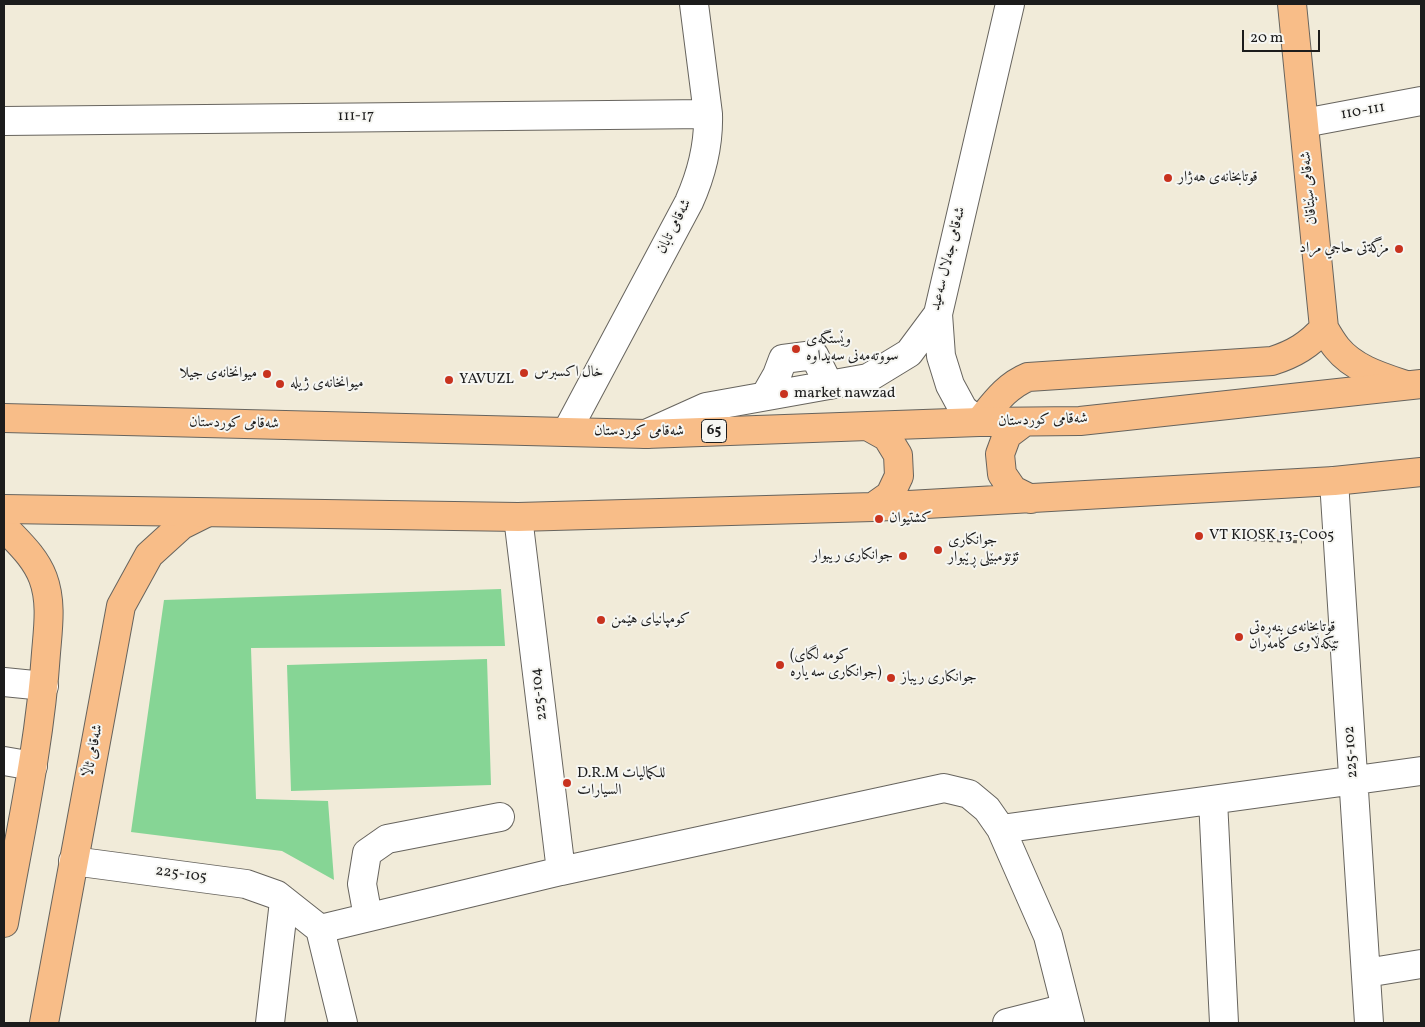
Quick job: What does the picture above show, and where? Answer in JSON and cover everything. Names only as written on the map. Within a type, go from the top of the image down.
[{"type":"main road","name":"شەقامی سێتاقان","points":[[1292,4],[1324,328],[1338,349],[1355,364],[1378,376],[1414,384]]},
{"type":"main road","points":[[979,422],[1010,386],[1028,377],[1272,361],[1301,349],[1324,328]]},
{"type":"main road","name":"شەقامی کوردستان","points":[[4,418],[646,434],[979,422],[1080,421],[1414,384]]},
{"type":"main road","points":[[1023,423],[1008,435],[1000,454],[1002,474],[1013,490],[1031,499]]},
{"type":"main road","points":[[869,427],[887,437],[898,455],[899,476],[890,495],[873,507]]},
{"type":"main road","points":[[4,509],[518,517],[873,507],[1334,481],[1421,472]]},
{"type":"main road","name":"شه‌قامی ئاڵا","points":[[44,1023],[120,606],[149,555],[182,525],[206,513]]},
{"type":"main road","points":[[4,527],[38,565],[46,586],[49,610],[44,686],[33,766],[4,923]]},
{"type":"street","name":"شەقامی تابان","points":[[567,431],[672,234],[699,179],[705,156],[708,114],[694,4]]},
{"type":"street","name":"شەقامی جەلال سەعید","points":[[646,434],[706,407],[868,378],[909,353],[938,314],[1010,4]]},
{"type":"street","name":"110-111","points":[[1304,123],[1421,101]]},
{"type":"street","name":"111-17","points":[[4,121],[708,114]]},
{"type":"street","points":[[938,314],[940,356],[950,385],[963,409],[979,422]]},
{"type":"street","name":"225-102","points":[[1334,481],[1369,1023]]},
{"type":"street","name":"225-104","points":[[518,517],[560,872]]},
{"type":"street","points":[[4,682],[44,686]]},
{"type":"street","points":[[4,760],[33,766]]},
{"type":"street","points":[[1001,828],[1421,771]]},
{"type":"street","points":[[343,1023],[320,929],[560,872],[944,788],[969,794],[987,809],[1001,828],[1048,936],[1068,1016],[1007,1023]]},
{"type":"street","points":[[1213,800],[1224,1023]]},
{"type":"street","points":[[368,917],[362,884],[367,852],[387,839],[500,817]]},
{"type":"street","name":"225-105","points":[[73,861],[246,884],[277,895],[320,929]]},
{"type":"street","points":[[270,1023],[284,901]]},
{"type":"street","points":[[1366,972],[1421,964]]},
{"type":"path","points":[[1237,538],[1302,542]]},
{"type":"green space","points":[[501,589],[505,646],[251,648],[256,799],[328,801],[334,880],[282,851],[131,832],[164,600]]},
{"type":"green space","points":[[487,659],[491,785],[291,791],[287,665]]},
{"type":"place","name":"قوتابخانەی هەژار","points":[[1168,178]]},
{"type":"place","name":"مزگةتی حاجي مراد","points":[[1399,249]]},
{"type":"place","name":"وێستگەی سووتەمەنی سەیداوە","points":[[796,349]]},
{"type":"place","name":"خال اكسبرس","points":[[524,373]]},
{"type":"place","name":"میوانخانەی جیلا","points":[[267,374]]},
{"type":"place","name":"YAVUZL","points":[[449,380]]},
{"type":"place","name":"میوانخانەی ژیلە","points":[[280,384]]},
{"type":"place","name":"market nawzad","points":[[784,394]]},
{"type":"place","name":"كشتيوان","points":[[879,519]]},
{"type":"place","name":"VT KIOSK 13-C005","points":[[1199,536]]},
{"type":"place","name":"جوانکاری ئۆتۆمبێلی ڕێبوار","points":[[938,550]]},
{"type":"place","name":"جوانكارى ريبوار","points":[[903,556]]},
{"type":"place","name":"کومپانیای هێمن","points":[[601,620]]},
{"type":"place","name":"قوتابخانەی بنەڕەتی تێکەڵاوی کامەران","points":[[1239,637]]},
{"type":"place","name":"(كومه لگای جوانکاری سه یاره)","points":[[780,665]]},
{"type":"place","name":"جوانكارى ريباز","points":[[891,678]]},
{"type":"place","name":"D.R.M للكماليات السيارات","points":[[567,783]]}]
